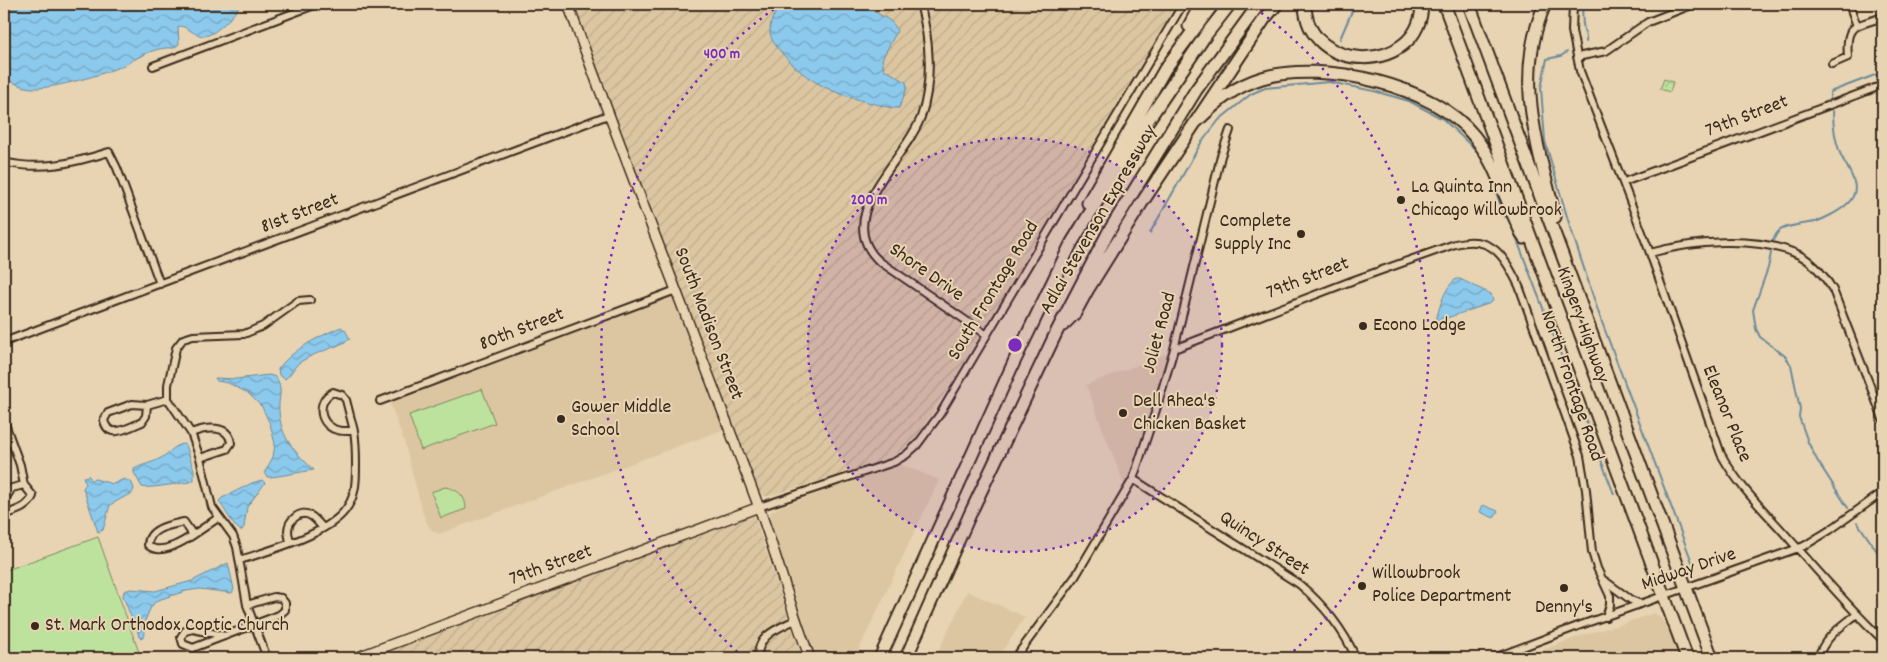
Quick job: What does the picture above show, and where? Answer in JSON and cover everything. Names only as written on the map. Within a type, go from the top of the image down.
[{"type":"highway","points":[[1071,244],[1092,194],[1201,4]]},
{"type":"highway","points":[[1164,69],[1213,4]]},
{"type":"highway","name":"Adlai Stevenson Expressway","points":[[880,658],[1014,362],[1071,244],[1134,141],[1205,36],[1230,4]]},
{"type":"highway","name":"Adlai Stevenson Expressway","points":[[906,658],[971,512],[1057,331],[1108,233],[1191,98],[1259,4]]},
{"type":"highway","points":[[1057,331],[1075,313],[1135,213],[1265,18],[1277,4]]},
{"type":"highway","points":[[1305,4],[1309,22],[1314,33],[1323,42],[1334,51],[1347,56],[1363,58],[1378,57],[1399,48],[1415,30],[1420,18],[1422,4]]},
{"type":"highway","name":"Kingery Highway","points":[[1444,4],[1687,658]]},
{"type":"highway","name":"Kingery Highway","points":[[1469,4],[1712,658]]},
{"type":"highway","points":[[1545,4],[1538,25],[1531,58],[1529,93],[1537,151],[1566,265]]},
{"type":"highway","points":[[1197,121],[1223,96],[1243,85],[1278,74],[1304,72],[1350,75],[1399,88],[1420,97],[1453,116],[1474,136],[1493,165],[1512,216],[1543,274]]},
{"type":"street","points":[[153,66],[317,4]]},
{"type":"street","name":"South Madison Street","points":[[568,4],[608,115],[759,507],[795,620],[810,658]]},
{"type":"street","name":"Shore Drive","points":[[920,4],[925,28],[928,62],[926,98],[923,111],[915,131],[867,204],[862,223],[863,234],[870,251],[879,261],[987,335]]},
{"type":"street","name":"South Frontage Road","points":[[759,507],[894,462],[906,455],[917,445],[940,414],[1183,4]]},
{"type":"street","points":[[1573,4],[1572,31],[1580,71],[1624,182]]},
{"type":"street","points":[[1577,57],[1606,51],[1648,22],[1694,4]]},
{"type":"street","points":[[1849,4],[1857,26]]},
{"type":"street","points":[[1832,64],[1848,57],[1846,39],[1850,31],[1857,26],[1883,17]]},
{"type":"street","name":"79th Street","points":[[1624,182],[1883,85]]},
{"type":"street","name":"81st Street","points":[[4,342],[608,115]]},
{"type":"street","name":"Joliet Road","points":[[1015,658],[1075,577],[1132,479],[1156,410],[1174,349],[1230,130]]},
{"type":"street","points":[[4,162],[23,166],[45,166],[79,161],[109,152],[117,168],[160,284]]},
{"type":"street","name":"Eleanor Place","points":[[1624,182],[1721,454],[1736,479],[1883,640]]},
{"type":"street","name":"North Frontage Road","points":[[1455,244],[1478,242],[1493,247],[1506,260],[1518,286],[1580,456],[1587,497],[1592,552],[1610,596],[1610,605],[1606,617]]},
{"type":"street","points":[[1650,253],[1704,242],[1740,243],[1783,249],[1811,263],[1823,274],[1834,290],[1883,419]]},
{"type":"street","name":"79th Street","points":[[1174,349],[1455,244]]},
{"type":"street","name":"80th Street","points":[[380,401],[676,290]]},
{"type":"street","points":[[267,658],[248,605],[240,560],[233,536],[218,518],[210,499],[200,458],[191,433],[168,399],[168,385],[176,348],[184,339],[193,336],[244,334],[264,326],[298,301],[310,300]]},
{"type":"street","points":[[240,560],[290,543],[323,528],[348,508],[356,481],[356,440],[354,431],[346,400],[342,395],[333,392],[326,396],[322,402],[321,411],[325,421],[332,428],[341,431],[354,431]]},
{"type":"street","points":[[147,405],[146,416],[142,422],[116,432],[110,431],[105,426],[104,420],[108,414],[132,404],[147,405],[168,399]]},
{"type":"street","points":[[4,420],[20,465],[24,485],[33,496],[30,502],[19,510],[4,515]]},
{"type":"street","points":[[191,433],[200,429],[219,429],[227,432],[230,436],[231,444],[227,449],[200,458]]},
{"type":"street","name":"Quincy Street","points":[[1132,479],[1282,572],[1303,588],[1323,607],[1335,622],[1356,658]]},
{"type":"street","points":[[4,501],[12,488],[24,485]]},
{"type":"street","name":"Midway Drive","points":[[1494,658],[1798,548],[1830,530],[1883,492]]},
{"type":"street","name":"79th Street","points":[[355,658],[759,507]]},
{"type":"street","points":[[290,543],[289,523],[301,514],[313,517],[323,528]]},
{"type":"street","points":[[193,535],[184,522],[175,524],[152,532],[148,537],[148,545],[152,549],[159,550],[186,540],[218,518]]},
{"type":"street","points":[[1604,581],[1630,600],[1641,604]]},
{"type":"street","points":[[225,636],[193,629],[185,632],[182,637],[183,644],[193,648],[225,636],[254,624],[279,615],[285,610],[285,603],[281,598],[274,597],[248,605]]},
{"type":"street","points":[[1818,658],[1822,645],[1832,634],[1858,614]]},
{"type":"street","points":[[758,658],[758,649],[767,635],[795,620]]},
{"type":"shaded area","points":[[573,4],[1177,4],[953,381],[912,443],[885,461],[769,496],[762,496],[757,493],[753,486]]},
{"type":"shaded area","name":"Gower Middle School","points":[[676,290],[728,428],[439,534],[434,532],[423,514],[404,441],[388,398]]},
{"type":"shaded area","points":[[1171,352],[1139,454],[1125,487],[1086,385]]},
{"type":"shaded area","points":[[900,464],[939,480],[855,658],[815,658],[797,610],[769,519],[771,512],[779,507]]},
{"type":"shaded area","points":[[754,515],[802,658],[369,658]]},
{"type":"shaded area","points":[[967,591],[1025,617],[998,658],[935,658]]},
{"type":"shaded area","points":[[1654,613],[1661,618],[1671,635],[1679,658],[1520,658],[1589,633]]},
{"type":"green space","points":[[1664,79],[1673,82],[1670,92],[1660,89]]},
{"type":"green space","points":[[482,389],[495,423],[421,450],[409,415]]},
{"type":"green space","points":[[445,487],[454,489],[463,497],[466,509],[441,518],[431,492]]},
{"type":"green space","points":[[98,537],[141,658],[4,658],[4,571]]},
{"type":"water","points":[[4,4],[240,4],[224,24],[207,36],[199,35],[180,26],[178,27],[179,44],[174,48],[154,50],[115,69],[66,84],[29,88],[4,78]]},
{"type":"water","points":[[780,4],[867,4],[874,11],[888,19],[897,31],[882,59],[884,69],[906,82],[907,88],[899,108],[860,100],[831,90],[818,84],[793,65],[773,42],[771,36],[771,22]]},
{"type":"water","points":[[1456,279],[1460,279],[1491,294],[1493,300],[1491,303],[1438,321],[1436,320],[1443,298],[1448,287]]},
{"type":"water","points":[[341,327],[350,339],[302,361],[285,379],[279,375],[278,369],[291,355],[315,339]]},
{"type":"water","points":[[269,375],[276,377],[280,386],[280,421],[286,437],[295,451],[314,470],[267,477],[265,472],[273,457],[275,444],[270,424],[262,407],[248,393],[228,383],[217,381],[215,378],[236,379]]},
{"type":"water","points":[[182,444],[186,445],[194,470],[194,480],[164,486],[142,487],[134,473],[134,469],[158,460]]},
{"type":"water","points":[[89,476],[91,480],[95,479],[113,484],[124,479],[132,483],[134,489],[131,495],[110,505],[103,530],[98,532],[83,488],[86,484],[83,477]]},
{"type":"water","points":[[262,480],[265,483],[247,507],[244,527],[241,531],[234,525],[219,501],[252,483]]},
{"type":"water","points":[[1483,505],[1498,511],[1494,518],[1480,512]]},
{"type":"water","points":[[228,563],[234,589],[232,593],[200,589],[186,591],[161,599],[155,602],[150,609],[144,623],[145,635],[141,638],[139,637],[136,624],[133,622],[123,596],[124,591],[131,589],[155,591],[192,581]]},
{"type":"waterway","points":[[1340,39],[1355,4]]},
{"type":"waterway","points":[[1583,4],[1582,13],[1586,42]]},
{"type":"waterway","points":[[1567,52],[1561,56],[1547,59],[1541,88],[1545,141],[1568,220],[1600,317],[1692,562]]},
{"type":"waterway","points":[[1830,100],[1830,92],[1883,72]]},
{"type":"waterway","points":[[1150,233],[1201,143],[1219,120],[1251,94],[1265,88],[1329,82],[1374,91],[1409,101],[1443,119],[1480,154]]},
{"type":"waterway","points":[[1772,242],[1781,230],[1790,226],[1823,219],[1843,208],[1852,199],[1855,186],[1838,148],[1833,111]]},
{"type":"waterway","points":[[1483,160],[1491,177],[1504,216],[1509,219],[1614,494]]},
{"type":"waterway","points":[[1771,253],[1768,268],[1753,310],[1756,329],[1760,337],[1785,356],[1791,365],[1800,409],[1799,417],[1808,442],[1817,460],[1848,508]]},
{"type":"waterway","points":[[1857,522],[1883,560]]},
{"type":"place","name":"La Quinta Inn Chicago Willowbrook","points":[[1401,200]]},
{"type":"place","name":"Complete Supply Inc","points":[[1301,234]]},
{"type":"place","name":"Econo Lodge","points":[[1363,326]]},
{"type":"place","name":"Dell Rhea's Chicken Basket","points":[[1123,413]]},
{"type":"place","name":"Gower Middle School","points":[[561,419]]},
{"type":"place","name":"Willowbrook Police Department","points":[[1362,586]]},
{"type":"place","name":"Denny's","points":[[1564,588]]},
{"type":"place","name":"St. Mark Orthodox Coptic Church","points":[[35,626]]}]
